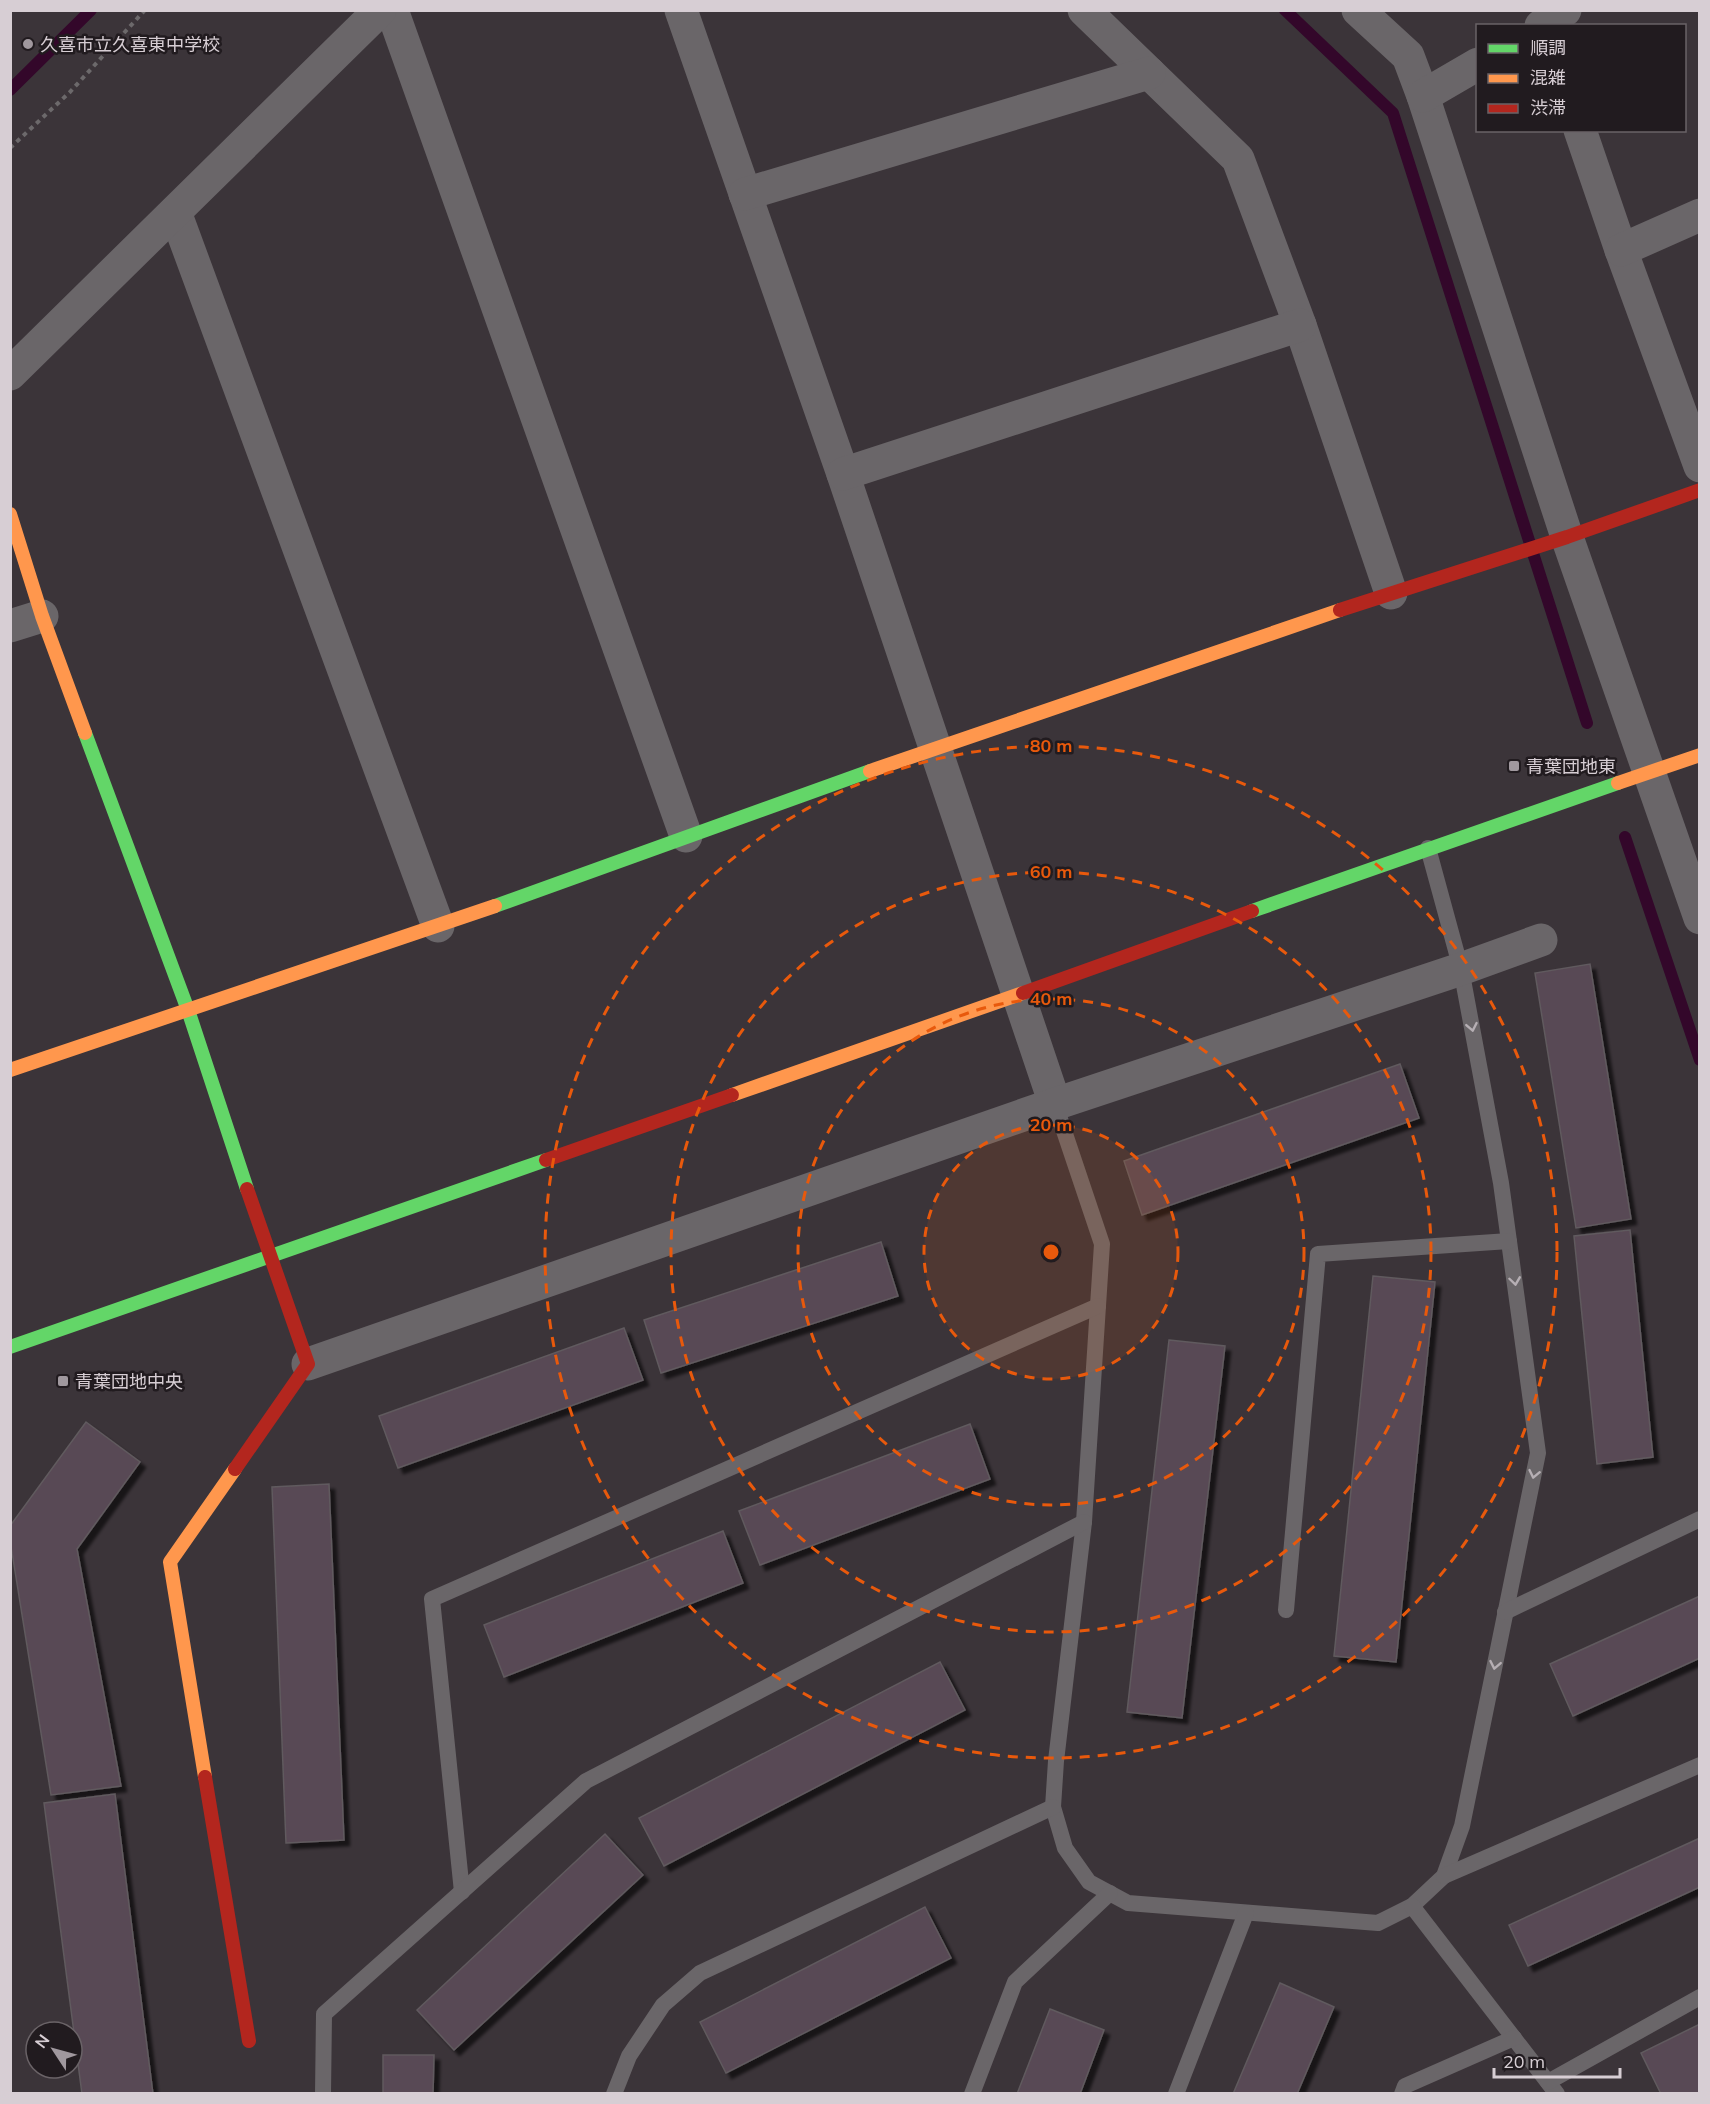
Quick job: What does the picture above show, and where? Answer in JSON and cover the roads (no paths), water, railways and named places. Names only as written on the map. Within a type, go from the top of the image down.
[{"type":"street","points":[[10,374],[380,10]]},
{"type":"street","points":[[392,10],[686,836]]},
{"type":"street","points":[[681,10],[843,474],[1055,1104]]},
{"type":"street","points":[[1084,10],[1238,159],[1299,326],[1391,593]]},
{"type":"street","points":[[1358,10],[1408,57],[1423,96],[1567,537],[1700,918]]},
{"type":"street","points":[[1423,96],[1476,65]]},
{"type":"street","points":[[745,194],[1149,74]]},
{"type":"street","points":[[1581,132],[1700,466]]},
{"type":"street","points":[[174,212],[438,926]]},
{"type":"street","points":[[1621,250],[1700,215]]},
{"type":"street","points":[[843,474],[1299,326]]},
{"type":"street","points":[[10,1070],[438,926],[935,748],[1391,593],[1567,537],[1700,490]]},
{"type":"street","points":[[10,514],[42,616],[188,1010],[308,1364]]},
{"type":"street","points":[[10,626],[42,616]]},
{"type":"street","points":[[10,1347],[1018,995],[1428,848],[1700,755]]},
{"type":"street","points":[[249,2041],[170,1562],[308,1364],[1055,1104],[1461,969],[1541,940]]},
{"type":"lane","points":[[1428,848],[1461,969],[1501,1183],[1538,1453],[1462,1826],[1444,1876]]},
{"type":"lane","points":[[1055,1104],[1102,1244],[1084,1522],[1056,1761],[1053,1807],[1065,1848],[1089,1882],[1128,1902],[1377,1923],[1412,1906],[1444,1876],[1700,1766]]},
{"type":"lane","points":[[1286,1610],[1318,1254],[1509,1241]]},
{"type":"lane","points":[[462,1892],[432,1599],[1098,1306]]},
{"type":"lane","points":[[1505,1612],[1700,1519]]},
{"type":"lane","points":[[324,2094],[324,2014],[586,1781],[1084,1522]]},
{"type":"lane","points":[[614,2094],[629,2056],[663,2005],[700,1973],[1053,1807]]},
{"type":"lane","points":[[972,2094],[1016,1982],[1110,1893]]},
{"type":"lane","points":[[1412,1906],[1553,2088],[1700,1997]]},
{"type":"lane","points":[[1176,2094],[1246,1912]]},
{"type":"lane","points":[[1402,2094],[1405,2086],[1514,2038]]},
{"type":"waterway","points":[[10,90],[91,10]]},
{"type":"waterway","points":[[1285,10],[1393,113],[1587,723]]},
{"type":"waterway","points":[[1625,837],[1700,1060]]},
{"type":"place","name":"久喜市立久喜東中学校","points":[[28,44]]},
{"type":"place","name":"青葉団地東","points":[[1514,766]]},
{"type":"place","name":"青葉団地中央","points":[[63,1381]]}]
